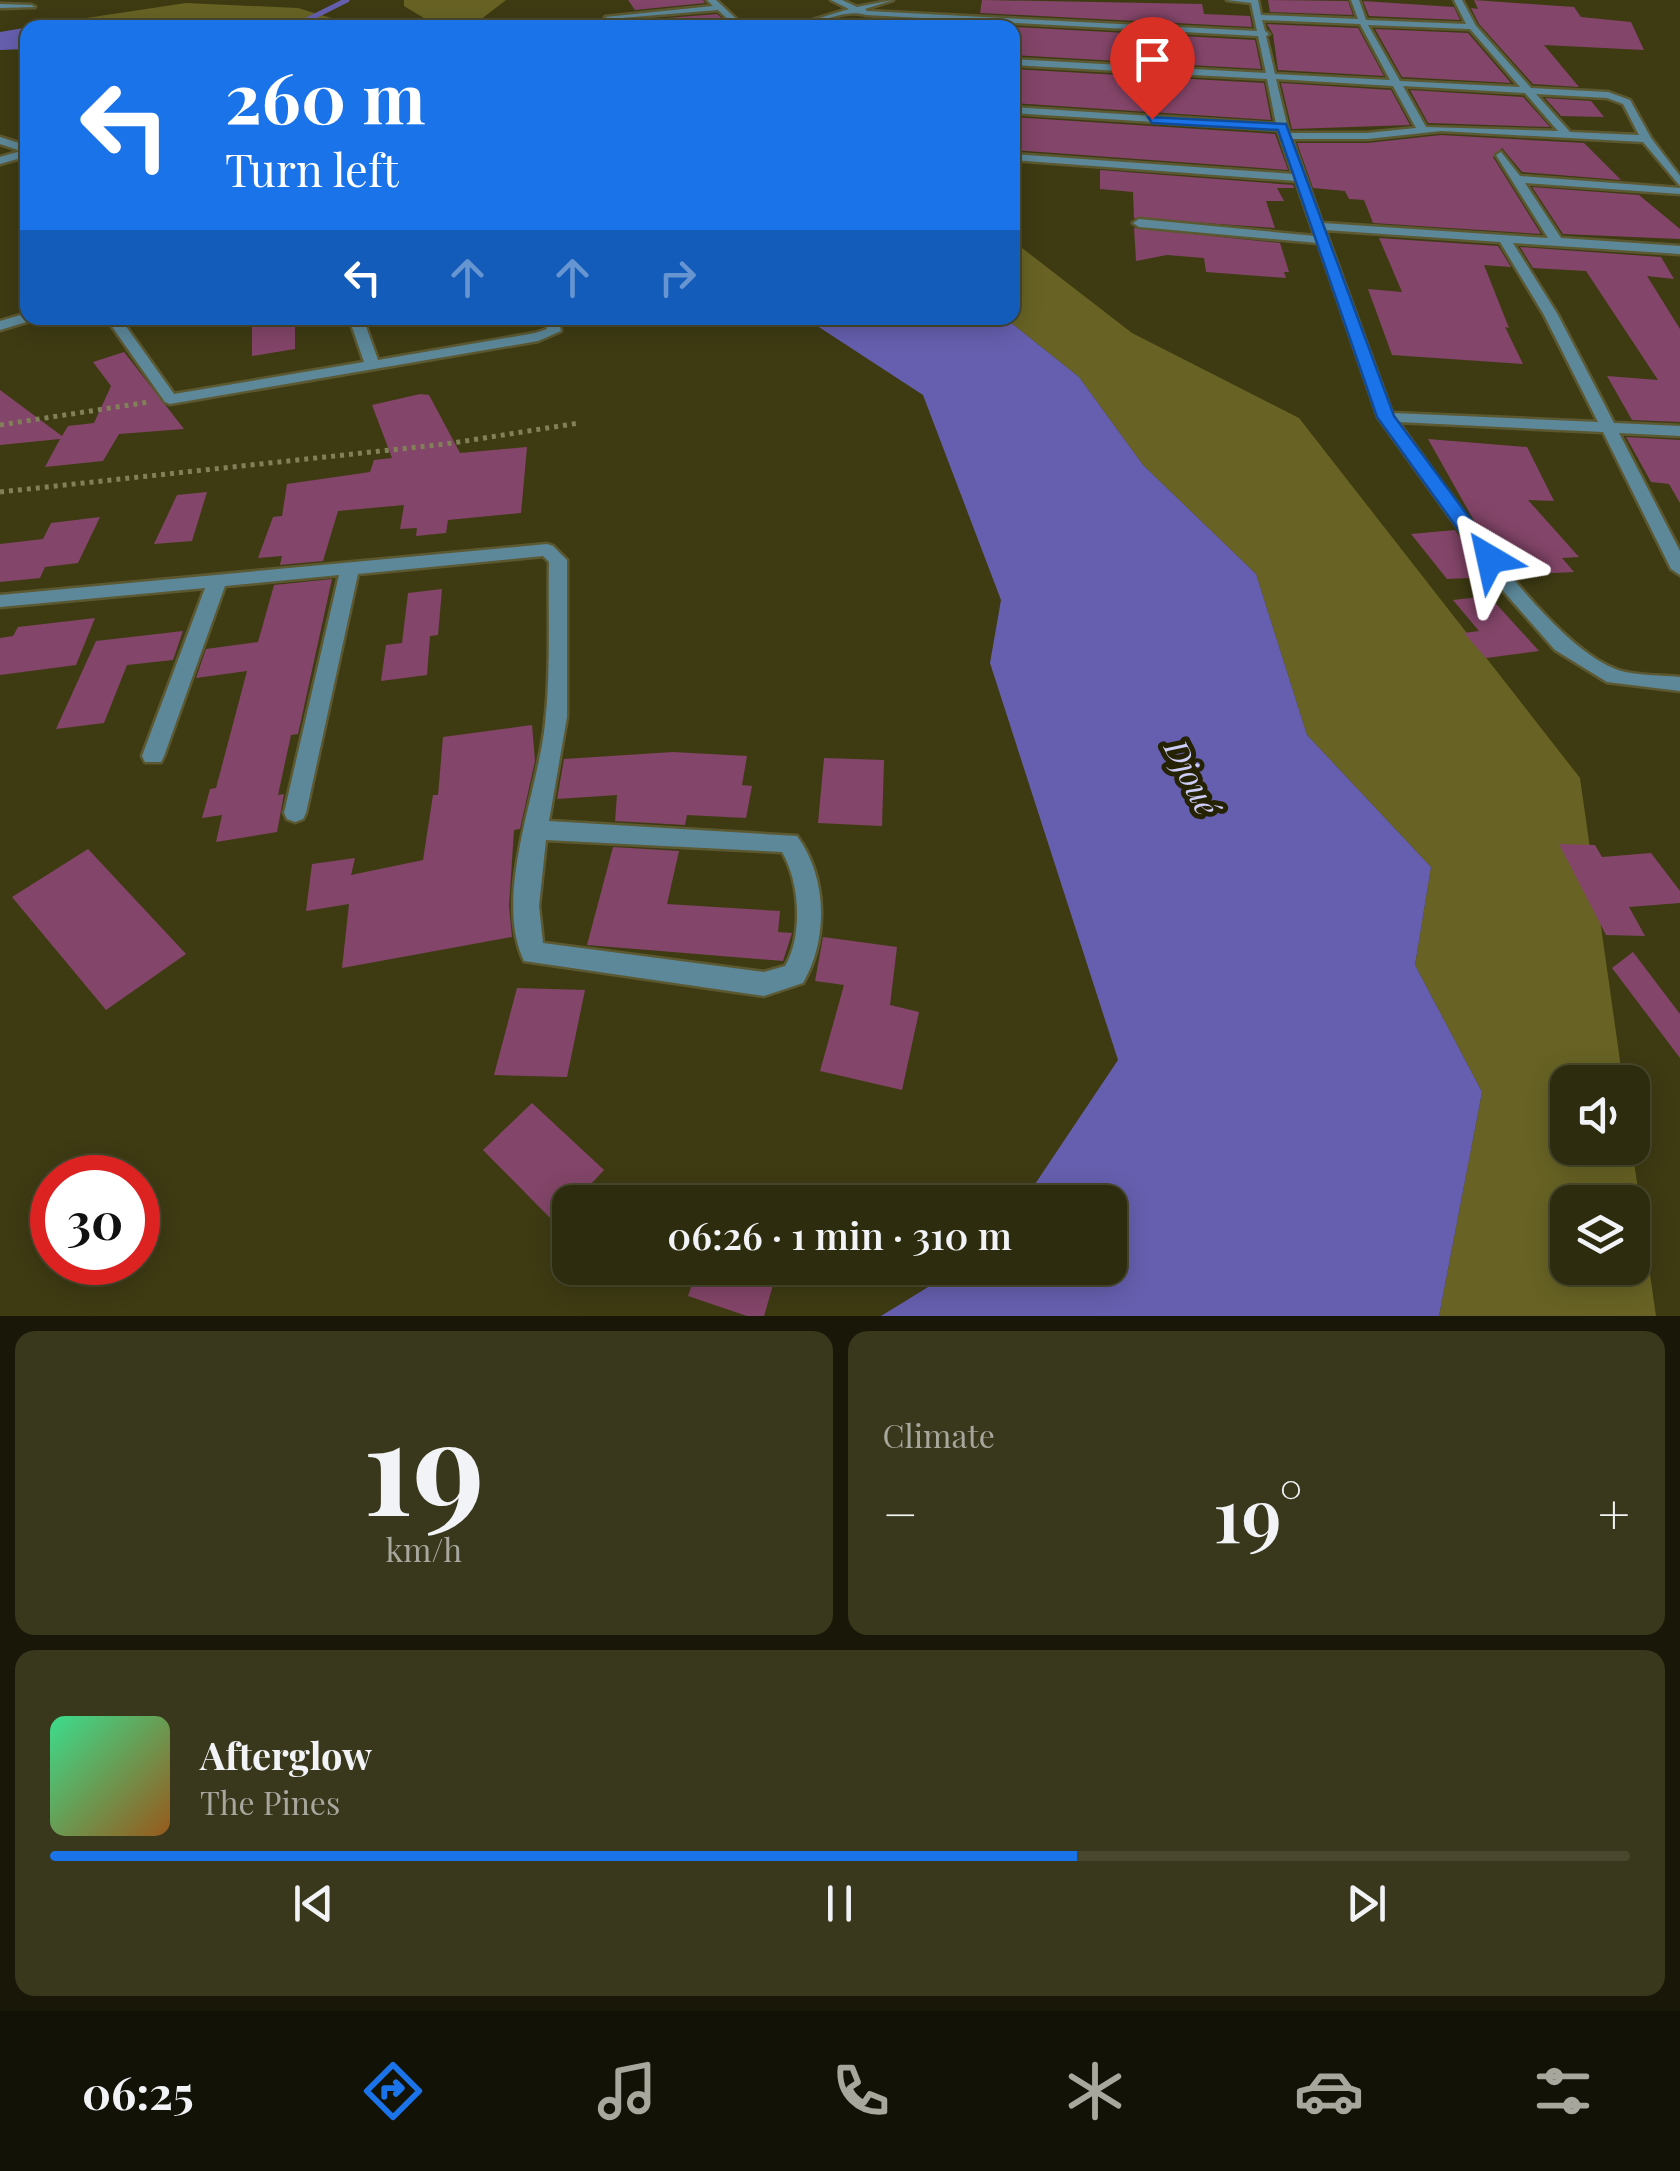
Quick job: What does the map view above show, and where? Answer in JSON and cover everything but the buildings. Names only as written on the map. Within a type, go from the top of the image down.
[{"type":"street","points":[[834,0],[853,10],[961,20]]},
{"type":"street","points":[[819,20],[889,0]]},
{"type":"street","points":[[1231,0],[1254,1],[1299,178],[1386,417],[1511,588],[1562,644],[1614,676],[1680,684]]},
{"type":"street","points":[[1354,0],[1423,131]]},
{"type":"street","points":[[1458,0],[1472,27],[1568,136]]},
{"type":"street","points":[[609,16],[715,4]]},
{"type":"street","points":[[0,6],[31,7]]},
{"type":"street","points":[[1259,17],[1472,27]]},
{"type":"street","points":[[1020,23],[1265,34]]},
{"type":"street","points":[[1020,62],[1619,98],[1632,110],[1646,139],[1680,183]]},
{"type":"street","points":[[1020,111],[1285,131],[1462,128],[1646,139]]},
{"type":"street","points":[[1501,155],[1556,240]]},
{"type":"street","points":[[1020,158],[1299,178]]},
{"type":"street","points":[[1516,180],[1680,191]]},
{"type":"street","points":[[1139,223],[1321,233],[1502,236],[1680,250]]},
{"type":"street","points":[[1502,236],[1551,315],[1604,426],[1680,569]]},
{"type":"street","points":[[118,325],[170,399],[548,334],[554,331],[553,325]]},
{"type":"street","points":[[358,325],[373,366]]},
{"type":"street","points":[[1386,417],[1680,431]]},
{"type":"street","points":[[0,601],[548,550],[558,560],[554,735],[538,830],[526,936],[533,953],[560,960],[764,984],[794,975],[805,952],[806,880],[799,853],[789,843],[538,830]]},
{"type":"street","points":[[295,813],[350,566]]},
{"type":"street","points":[[153,756],[218,579]]},
{"type":"path","points":[[0,424],[170,399]]},
{"type":"path","points":[[0,492],[446,444],[579,423]]},
{"type":"shaded area","points":[[404,0],[506,0],[480,20],[427,20],[404,6]]},
{"type":"shaded area","points":[[186,3],[298,8],[338,20],[137,18],[73,20]]},
{"type":"shaded area","points":[[1020,246],[1132,333],[1299,418],[1580,778],[1621,1065],[1550,1065],[1550,1165],[1634,1165],[1637,1185],[1550,1185],[1550,1285],[1650,1285],[1650,1274],[1656,1316],[1439,1316],[1482,1092],[1415,965],[1431,867],[1307,735],[1256,574],[1143,465],[1079,377],[1014,325],[1020,325]]},
{"type":"water","points":[[20,29],[20,49],[0,50],[0,32]]},
{"type":"water","name":"Djoué","points":[[816,325],[1014,325],[1079,377],[1143,465],[1256,574],[1307,735],[1431,867],[1415,965],[1482,1092],[1439,1316],[881,1316],[931,1285],[1127,1285],[1127,1185],[1034,1185],[1118,1060],[990,663],[1001,600],[923,395]]},
{"type":"waterway","points":[[307,20],[347,0]]},
{"type":"route","points":[[1152,119],[1282,127],[1386,417],[1490,559]]}]
